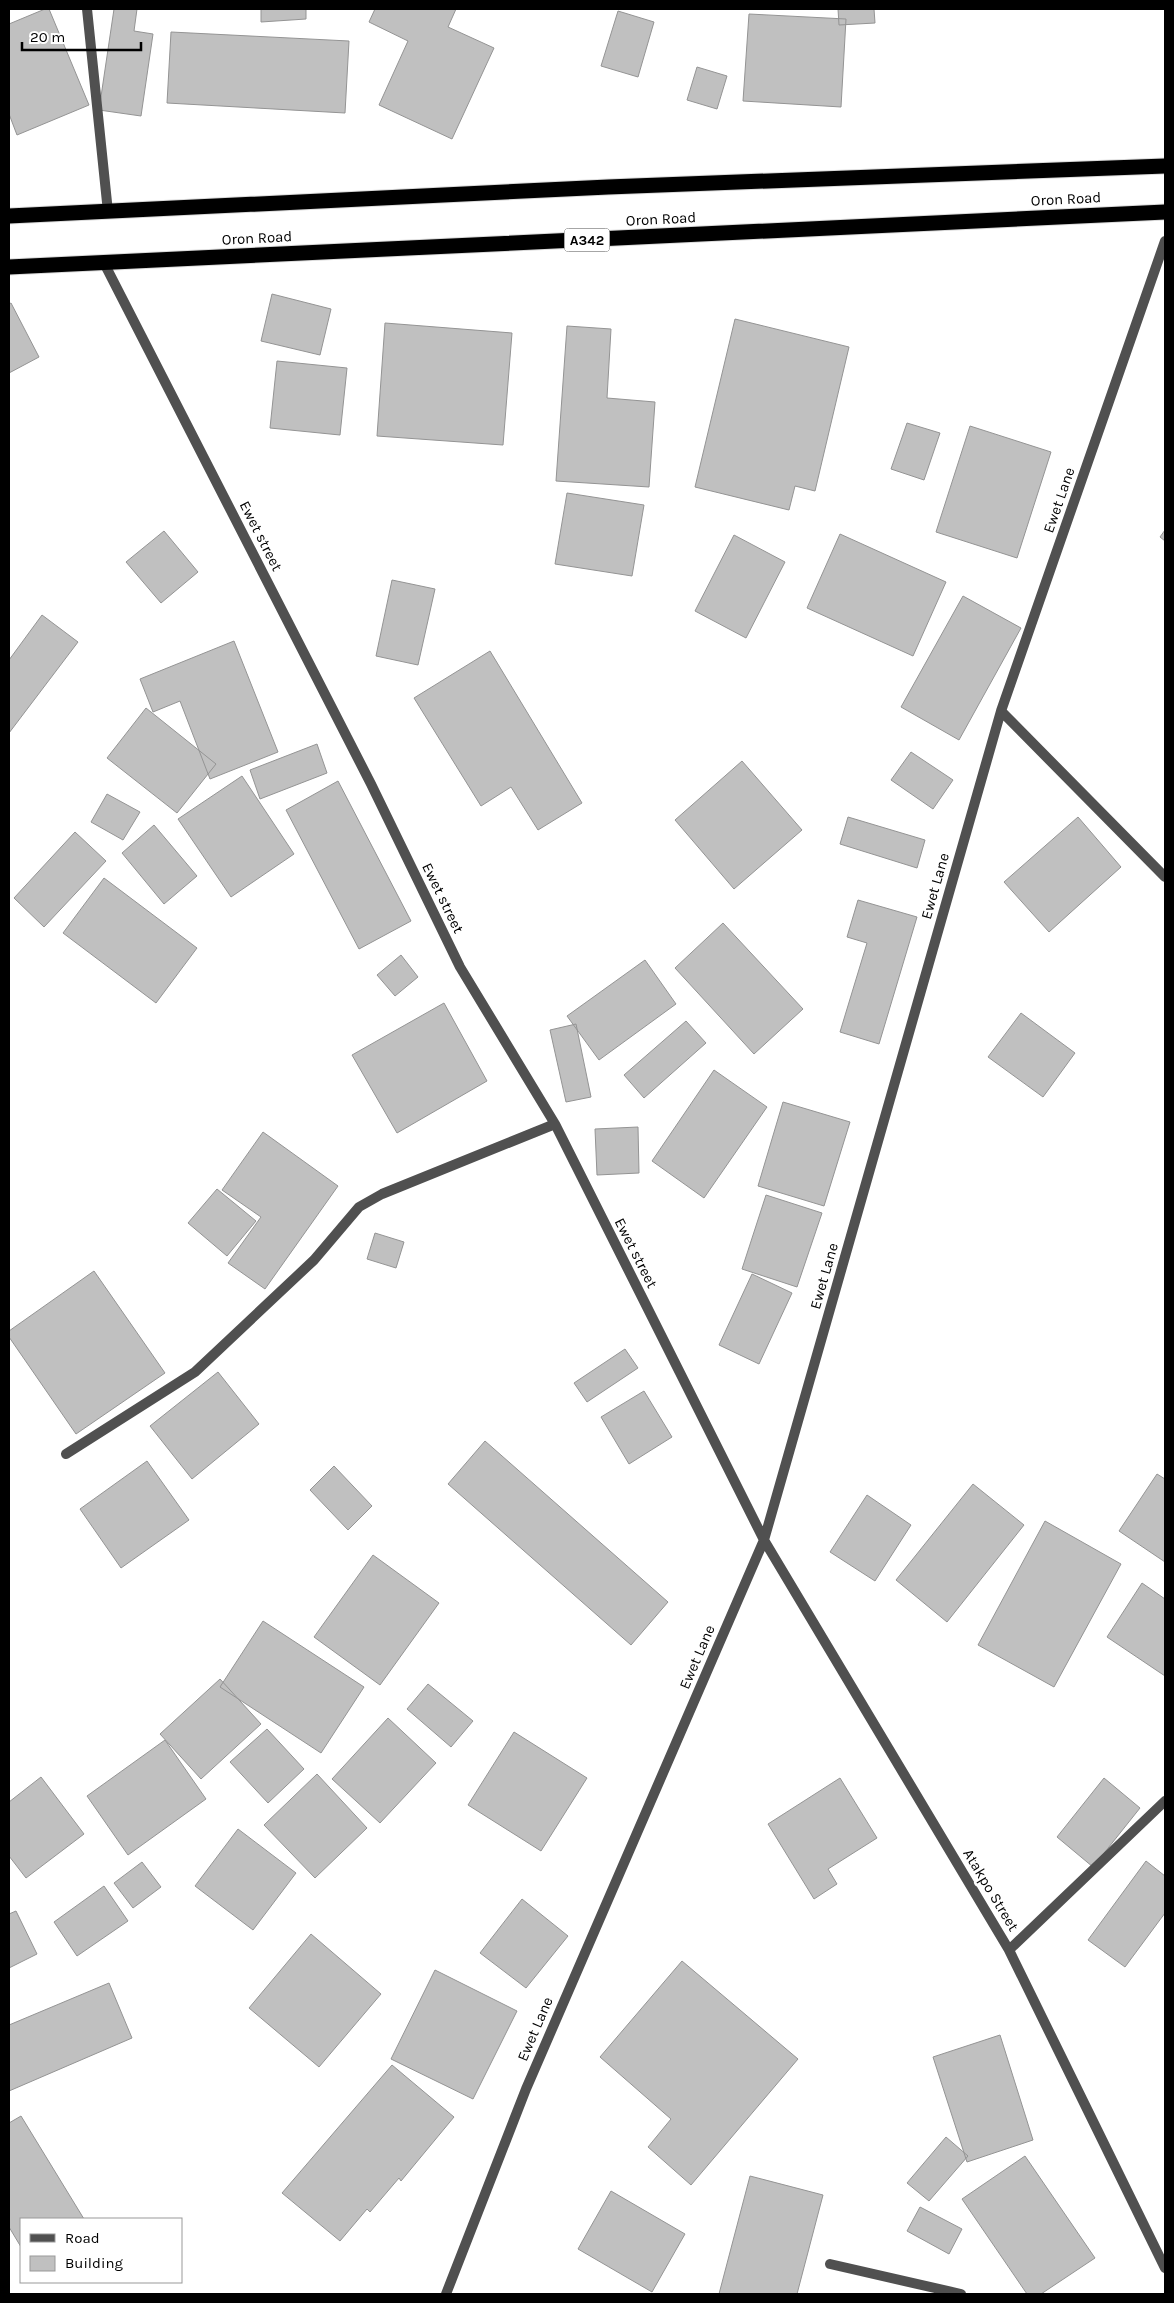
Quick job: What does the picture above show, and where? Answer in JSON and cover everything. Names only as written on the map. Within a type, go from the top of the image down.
[{"type":"highway","name":"Oron Road","points":[[9,216],[608,187],[1165,166]]},
{"type":"highway","name":"Oron Road","points":[[9,267],[1165,212]]},
{"type":"street","points":[[87,9],[108,212]]},
{"type":"street","name":"Ewet Lane","points":[[446,2294],[526,2089],[764,1540],[1001,711],[1165,241]]},
{"type":"street","name":"Ewet street","points":[[104,263],[371,784],[460,967],[555,1124],[764,1540]]},
{"type":"street","points":[[1001,711],[1165,877]]},
{"type":"street","points":[[66,1454],[194,1372],[314,1260],[359,1207],[382,1194],[555,1124]]},
{"type":"street","name":"Atakpo Street","points":[[764,1540],[1009,1950],[1165,2268]]},
{"type":"street","points":[[1009,1950],[1165,1801]]},
{"type":"street","points":[[830,2264],[961,2294]]},
{"type":"building","points":[[49,9],[89,105],[17,135],[9,114],[9,24]]},
{"type":"building","points":[[114,9],[137,9],[134,31],[153,34],[141,116],[99,110]]},
{"type":"building","points":[[261,9],[306,9],[306,19],[261,22]]},
{"type":"building","points":[[375,9],[456,9],[448,27],[494,48],[452,139],[379,105],[408,41],[369,22]]},
{"type":"building","points":[[838,9],[874,9],[875,23],[839,25]]},
{"type":"building","points":[[618,11],[654,22],[638,77],[601,66]]},
{"type":"building","points":[[749,14],[846,19],[841,107],[743,101]]},
{"type":"building","points":[[171,32],[349,41],[345,113],[167,103]]},
{"type":"building","points":[[697,67],[727,76],[717,109],[687,100]]},
{"type":"building","points":[[272,294],[331,309],[320,355],[261,341]]},
{"type":"building","points":[[11,303],[39,357],[9,373],[9,304]]},
{"type":"building","points":[[735,319],[849,347],[815,491],[795,486],[789,510],[695,487]]},
{"type":"building","points":[[385,323],[512,333],[503,445],[377,436]]},
{"type":"building","points":[[567,326],[611,329],[607,398],[655,402],[649,487],[556,481]]},
{"type":"building","points":[[277,361],[347,368],[340,435],[270,428]]},
{"type":"building","points":[[907,423],[940,433],[924,480],[891,469]]},
{"type":"building","points":[[970,426],[1051,452],[1017,558],[936,532]]},
{"type":"building","points":[[567,493],[644,505],[632,576],[555,564]]},
{"type":"building","points":[[1165,530],[1165,541],[1160,537]]},
{"type":"building","points":[[164,531],[198,572],[161,603],[126,562]]},
{"type":"building","points":[[840,534],[946,582],[913,656],[807,608]]},
{"type":"building","points":[[734,535],[785,562],[746,638],[695,611]]},
{"type":"building","points":[[392,580],[435,589],[418,665],[376,656]]},
{"type":"building","points":[[963,596],[1021,628],[959,740],[901,707]]},
{"type":"building","points":[[42,615],[78,642],[9,733],[9,660]]},
{"type":"building","points":[[234,641],[278,752],[210,779],[180,701],[153,712],[140,679]]},
{"type":"building","points":[[490,651],[582,803],[538,830],[511,787],[481,806],[414,698]]},
{"type":"building","points":[[146,708],[216,764],[177,813],[107,758]]},
{"type":"building","points":[[317,744],[327,773],[260,799],[250,770]]},
{"type":"building","points":[[911,752],[953,780],[933,809],[891,780]]},
{"type":"building","points":[[742,761],[802,830],[734,889],[675,820]]},
{"type":"building","points":[[242,776],[294,854],[231,897],[178,819]]},
{"type":"building","points":[[338,781],[411,921],[359,949],[286,810]]},
{"type":"building","points":[[107,794],[140,812],[123,840],[91,822]]},
{"type":"building","points":[[848,817],[925,840],[917,868],[840,844]]},
{"type":"building","points":[[1078,817],[1121,867],[1049,932],[1004,882]]},
{"type":"building","points":[[154,825],[197,876],[164,904],[122,853]]},
{"type":"building","points":[[75,832],[106,861],[44,927],[14,898]]},
{"type":"building","points":[[104,878],[197,948],[156,1003],[63,933]]},
{"type":"building","points":[[858,900],[917,917],[879,1044],[840,1032],[867,943],[847,937]]},
{"type":"building","points":[[723,923],[803,1009],[754,1054],[675,968]]},
{"type":"building","points":[[401,955],[418,977],[395,996],[377,975]]},
{"type":"building","points":[[645,960],[676,1004],[599,1060],[567,1016]]},
{"type":"building","points":[[444,1003],[487,1081],[397,1133],[352,1055]]},
{"type":"building","points":[[1021,1013],[1075,1053],[1043,1097],[988,1057]]},
{"type":"building","points":[[686,1021],[706,1043],[644,1098],[624,1075]]},
{"type":"building","points":[[576,1024],[591,1097],[566,1102],[550,1030]]},
{"type":"building","points":[[714,1070],[767,1107],[704,1198],[652,1161]]},
{"type":"building","points":[[783,1102],[850,1122],[824,1206],[758,1186]]},
{"type":"building","points":[[638,1127],[639,1173],[597,1175],[595,1129]]},
{"type":"building","points":[[263,1132],[338,1186],[265,1289],[228,1263],[261,1217],[222,1190]]},
{"type":"building","points":[[217,1189],[256,1221],[227,1256],[188,1223]]},
{"type":"building","points":[[766,1195],[822,1213],[797,1287],[742,1269]]},
{"type":"building","points":[[375,1233],[404,1242],[396,1268],[367,1259]]},
{"type":"building","points":[[94,1271],[165,1373],[76,1434],[9,1337],[9,1331]]},
{"type":"building","points":[[752,1274],[792,1293],[759,1364],[719,1345]]},
{"type":"building","points":[[625,1349],[638,1368],[587,1402],[574,1383]]},
{"type":"building","points":[[218,1372],[259,1424],[192,1479],[150,1426]]},
{"type":"building","points":[[644,1391],[672,1437],[629,1464],[601,1417]]},
{"type":"building","points":[[485,1441],[668,1602],[631,1645],[448,1484]]},
{"type":"building","points":[[147,1461],[189,1520],[121,1568],[80,1509]]},
{"type":"building","points":[[334,1466],[372,1506],[348,1530],[310,1490]]},
{"type":"building","points":[[1157,1474],[1165,1479],[1165,1562],[1119,1531]]},
{"type":"building","points":[[973,1484],[1024,1525],[947,1622],[896,1580]]},
{"type":"building","points":[[867,1495],[911,1525],[875,1581],[830,1552]]},
{"type":"building","points":[[1045,1521],[1121,1564],[1054,1687],[978,1645]]},
{"type":"building","points":[[373,1555],[439,1603],[380,1685],[314,1637]]},
{"type":"building","points":[[1142,1583],[1165,1599],[1165,1676],[1107,1637]]},
{"type":"building","points":[[263,1621],[364,1687],[321,1753],[220,1687]]},
{"type":"building","points":[[220,1679],[261,1724],[201,1779],[160,1734]]},
{"type":"building","points":[[428,1684],[473,1721],[451,1747],[407,1709]]},
{"type":"building","points":[[388,1718],[436,1763],[380,1823],[332,1779]]},
{"type":"building","points":[[267,1729],[304,1769],[268,1803],[230,1762]]},
{"type":"building","points":[[514,1732],[587,1778],[541,1851],[468,1805]]},
{"type":"building","points":[[165,1740],[206,1799],[128,1855],[87,1796]]},
{"type":"building","points":[[317,1774],[367,1828],[315,1878],[264,1825]]},
{"type":"building","points":[[41,1777],[84,1834],[26,1878],[9,1856],[9,1802]]},
{"type":"building","points":[[840,1778],[877,1838],[828,1869],[837,1884],[814,1899],[768,1824]]},
{"type":"building","points":[[1104,1778],[1140,1808],[1093,1867],[1057,1837]]},
{"type":"building","points":[[238,1829],[296,1873],[253,1930],[195,1886]]},
{"type":"building","points":[[1146,1861],[1165,1876],[1165,1913],[1125,1967],[1088,1940]]},
{"type":"building","points":[[142,1862],[161,1887],[133,1908],[114,1883]]},
{"type":"building","points":[[104,1886],[128,1921],[77,1956],[54,1922]]},
{"type":"building","points":[[522,1899],[568,1936],[526,1988],[480,1953]]},
{"type":"building","points":[[16,1911],[37,1954],[9,1968],[9,1914]]},
{"type":"building","points":[[311,1934],[381,1994],[319,2067],[249,2008]]},
{"type":"building","points":[[682,1961],[798,2059],[691,2185],[648,2147],[671,2119],[600,2057]]},
{"type":"building","points":[[435,1970],[517,2011],[473,2099],[391,2059]]},
{"type":"building","points":[[109,1983],[132,2038],[9,2091],[9,2025]]},
{"type":"building","points":[[1000,2035],[1033,2140],[967,2162],[933,2057]]},
{"type":"building","points":[[392,2065],[454,2117],[401,2181],[399,2178],[370,2212],[367,2209],[340,2241],[282,2193]]},
{"type":"building","points":[[21,2116],[83,2218],[20,2218],[20,2245],[9,2227],[9,2123]]},
{"type":"building","points":[[946,2137],[968,2156],[929,2201],[907,2183]]},
{"type":"building","points":[[1025,2156],[1095,2258],[1041,2294],[1027,2294],[962,2199]]},
{"type":"building","points":[[750,2176],[823,2195],[797,2294],[719,2294]]},
{"type":"building","points":[[611,2191],[685,2234],[652,2292],[578,2249]]},
{"type":"building","points":[[920,2207],[962,2229],[949,2254],[907,2231]]}]
